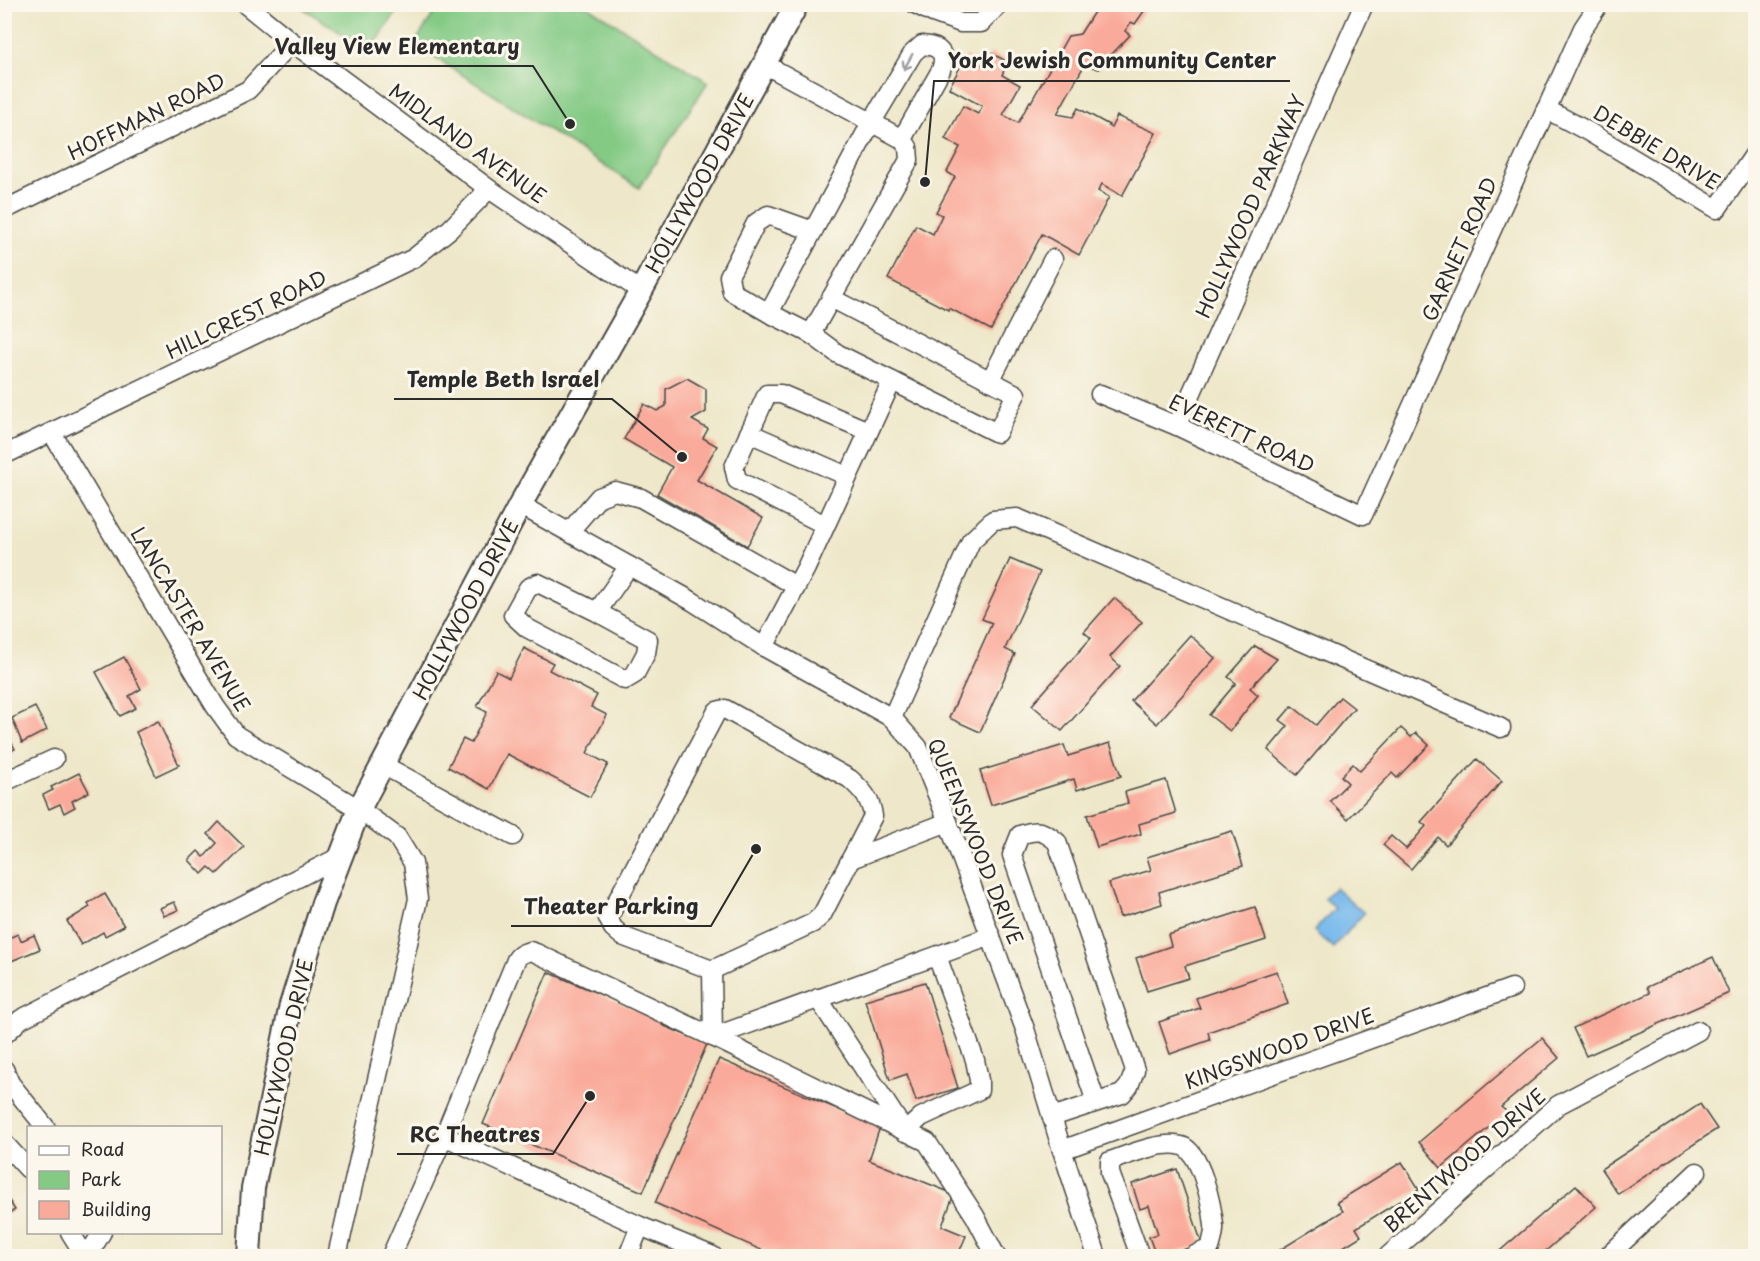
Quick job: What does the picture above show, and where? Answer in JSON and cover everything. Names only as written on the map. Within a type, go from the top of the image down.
[{"type":"main road","name":"HOLLYWOOD DRIVE","points":[[249,1257],[253,1188],[291,1005],[323,903],[359,809],[520,505],[641,291],[797,4]]},
{"type":"street","name":"MIDLAND AVENUE","points":[[245,4],[292,42],[489,189],[641,291]]},
{"type":"street","points":[[915,4],[961,23],[981,23],[999,4]]},
{"type":"street","name":"HOLLYWOOD PARKWAY","points":[[1177,426],[1364,4]]},
{"type":"street","name":"GARNET ROAD","points":[[1363,515],[1582,28],[1599,4]]},
{"type":"street","name":"HOFFMAN ROAD","points":[[4,210],[249,90],[292,42]]},
{"type":"street","points":[[769,313],[871,123],[917,48],[927,45],[939,50],[944,57],[941,70],[902,139]]},
{"type":"street","points":[[764,64],[902,139],[908,147],[909,160],[811,334]]},
{"type":"street","name":"DEBBIE DRIVE","points":[[1546,109],[1590,132],[1717,208],[1755,152]]},
{"type":"street","name":"HILLCREST ROAD","points":[[4,455],[414,258],[450,229],[489,189]]},
{"type":"street","points":[[813,231],[768,215],[756,223],[729,276],[732,292],[811,334],[838,354],[997,433],[1016,394],[831,298]]},
{"type":"street","points":[[990,381],[1053,259]]},
{"type":"street","points":[[764,646],[796,586],[892,381]]},
{"type":"street","points":[[825,525],[737,480],[734,467],[749,433],[767,394],[781,394],[868,431]]},
{"type":"street","name":"EVERETT ROAD","points":[[1100,394],[1177,426],[1363,515]]},
{"type":"street","name":"LANCASTER AVENUE","points":[[52,433],[214,706],[236,735],[359,809],[397,837],[413,863],[418,899],[337,1257]]},
{"type":"street","points":[[749,433],[847,476]]},
{"type":"street","points":[[569,532],[599,497],[615,491],[641,498],[796,586]]},
{"type":"street","name":"QUEENSWOOD DRIVE","points":[[520,505],[692,601],[764,646],[892,718],[918,747],[1025,1029],[1097,1257]]},
{"type":"street","points":[[892,718],[971,541],[993,520],[1017,518],[1501,728]]},
{"type":"street","points":[[597,612],[629,566]]},
{"type":"street","points":[[538,583],[597,612],[648,640],[646,653],[636,674],[625,680],[527,628],[513,615],[528,588],[538,583]]},
{"type":"street","points":[[725,709],[850,779],[864,791],[871,804],[873,816],[822,915],[813,922],[712,970],[622,936],[608,918],[717,711],[725,709]]},
{"type":"street","points":[[4,782],[54,759]]},
{"type":"street","points":[[383,765],[513,836]]},
{"type":"street","points":[[851,859],[948,822]]},
{"type":"street","points":[[1052,1118],[1122,1094],[1129,1086],[1135,1070],[1057,842],[1047,834],[1033,830],[1020,835],[1012,855],[1096,1102]]},
{"type":"street","points":[[4,1035],[21,1019],[341,856]]},
{"type":"street","points":[[713,1037],[991,936]]},
{"type":"street","points":[[391,1257],[444,1136],[516,960],[518,956],[530,951],[713,1037],[927,1143],[975,1216],[996,1257]]},
{"type":"street","points":[[905,1132],[921,1117],[979,1090],[975,1060],[937,956]]},
{"type":"street","points":[[712,970],[713,1037]]},
{"type":"street","name":"KINGSWOOD DRIVE","points":[[1062,1150],[1512,988]]},
{"type":"street","points":[[818,999],[905,1132]]},
{"type":"street","name":"BRENTWOOD DRIVE","points":[[1388,1257],[1558,1106],[1698,1031]]},
{"type":"street","points":[[4,1069],[10,1083],[44,1126]]},
{"type":"street","points":[[444,1136],[713,1257]]},
{"type":"street","points":[[4,1143],[27,1168]]},
{"type":"street","points":[[1140,1257],[1110,1173],[1110,1161],[1164,1145],[1183,1146],[1194,1156],[1205,1185],[1215,1227],[1210,1248],[1193,1257]]},
{"type":"street","points":[[1608,1257],[1697,1172]]},
{"type":"street","points":[[628,1257],[640,1226]]},
{"type":"street","points":[[70,1234],[86,1257],[101,1234]]},
{"type":"green space","points":[[440,4],[586,5],[708,82],[639,188],[414,44]]},
{"type":"green space","points":[[298,5],[401,5],[370,52]]},
{"type":"water","points":[[1335,887],[1364,913],[1333,948],[1314,931],[1335,908],[1324,898]]},
{"type":"building","points":[[1099,4],[1149,4],[1135,24],[1131,22],[1125,31],[1130,35],[1098,69],[1085,64],[1057,114],[1073,117],[1078,108],[1111,128],[1117,116],[1156,133],[1122,196],[1102,184],[1098,191],[1109,197],[1079,255],[1042,234],[991,330],[888,279],[916,225],[933,234],[942,215],[936,212],[955,177],[947,172],[960,147],[945,139],[963,106],[978,114],[982,106],[949,88],[966,56],[984,66],[991,53],[1008,62],[1002,75],[1020,85],[1003,115],[1018,123],[1068,36],[1080,34]]},
{"type":"building","points":[[687,378],[706,389],[706,412],[692,420],[708,429],[703,438],[717,446],[697,480],[763,518],[747,546],[657,494],[672,467],[624,439],[644,404],[657,411],[666,406],[666,389]]},
{"type":"building","points":[[1010,559],[1040,572],[1005,649],[1015,654],[980,732],[949,718],[992,623],[982,619]]},
{"type":"building","points":[[1114,598],[1142,622],[1110,657],[1120,666],[1062,731],[1032,705],[1091,638],[1084,632]]},
{"type":"building","points":[[1190,635],[1215,658],[1157,724],[1131,701]]},
{"type":"building","points":[[1255,646],[1277,659],[1250,688],[1258,695],[1230,731],[1209,715],[1236,683],[1228,677]]},
{"type":"building","points":[[524,648],[553,663],[549,670],[597,695],[591,707],[607,715],[587,753],[608,764],[590,797],[507,754],[489,789],[448,767],[463,739],[471,743],[487,712],[477,707],[496,671],[509,678]]},
{"type":"building","points":[[124,657],[141,689],[129,696],[136,708],[120,716],[96,672]]},
{"type":"building","points":[[1340,697],[1354,708],[1297,775],[1268,750],[1288,726],[1280,720],[1292,706],[1316,725]]},
{"type":"building","points":[[35,707],[47,730],[22,743],[12,718]]},
{"type":"building","points":[[158,721],[179,765],[156,776],[136,732]]},
{"type":"building","points":[[1401,728],[1411,737],[1416,733],[1429,745],[1397,778],[1392,773],[1348,819],[1330,801],[1348,783],[1341,776],[1353,764],[1360,771]]},
{"type":"building","points":[[4,729],[15,749],[4,754]]},
{"type":"building","points":[[1110,743],[1121,776],[1077,790],[1074,779],[991,805],[980,771],[1064,745],[1068,756]]},
{"type":"building","points":[[1477,759],[1502,781],[1446,845],[1438,837],[1411,869],[1383,845],[1391,836],[1406,849],[1426,826],[1421,822]]},
{"type":"building","points":[[79,773],[89,792],[72,801],[75,807],[64,813],[60,804],[49,809],[43,795],[53,790],[51,787]]},
{"type":"building","points":[[1166,780],[1176,813],[1139,824],[1141,834],[1097,847],[1087,815],[1128,803],[1125,792]]},
{"type":"building","points":[[219,822],[244,847],[217,874],[209,867],[202,874],[189,860],[198,851],[204,857],[217,843],[208,834]]},
{"type":"building","points":[[1232,831],[1243,866],[1159,892],[1162,904],[1120,917],[1109,883],[1151,870],[1147,857]]},
{"type":"building","points":[[105,894],[124,926],[105,936],[103,932],[81,945],[67,921],[90,907],[88,903]]},
{"type":"building","points":[[174,902],[178,910],[164,916],[160,908]]},
{"type":"building","points":[[1255,907],[1266,940],[1185,966],[1189,978],[1147,991],[1136,958],[1171,946],[1168,935]]},
{"type":"building","points":[[18,934],[21,941],[34,935],[40,949],[4,964],[4,940]]},
{"type":"building","points":[[1713,957],[1729,993],[1586,1056],[1573,1028],[1650,993],[1647,987]]},
{"type":"building","points":[[1277,971],[1288,1004],[1208,1032],[1210,1040],[1170,1054],[1159,1022],[1200,1008],[1196,998]]},
{"type":"building","points":[[548,972],[663,1021],[662,1025],[707,1044],[643,1192],[483,1124]]},
{"type":"building","points":[[925,982],[958,1088],[916,1101],[907,1074],[890,1080],[865,1000]]},
{"type":"building","points":[[1542,1038],[1559,1058],[1501,1107],[1507,1112],[1441,1168],[1419,1142]]},
{"type":"building","points":[[719,1059],[880,1127],[869,1160],[954,1194],[942,1226],[966,1236],[960,1250],[976,1256],[775,1256],[655,1203]]},
{"type":"building","points":[[1700,1104],[1717,1129],[1618,1194],[1601,1169]]},
{"type":"building","points":[[1402,1162],[1419,1189],[1356,1228],[1361,1236],[1329,1256],[1270,1256],[1343,1211],[1337,1202]]},
{"type":"building","points":[[1177,1169],[1202,1244],[1156,1256],[1149,1237],[1158,1234],[1149,1206],[1140,1209],[1132,1184]]},
{"type":"building","points":[[1576,1185],[1596,1207],[1540,1256],[1494,1256]]},
{"type":"building","points":[[4,1193],[15,1210],[4,1216]]},
{"type":"place","name":"Valley View Elementary","points":[[570,124]]},
{"type":"place","name":"York Jewish Community Center","points":[[925,182]]},
{"type":"place","name":"Temple Beth Israel","points":[[682,457]]},
{"type":"place","name":"Theater Parking","points":[[756,849]]},
{"type":"place","name":"RC Theatres","points":[[590,1096]]}]
